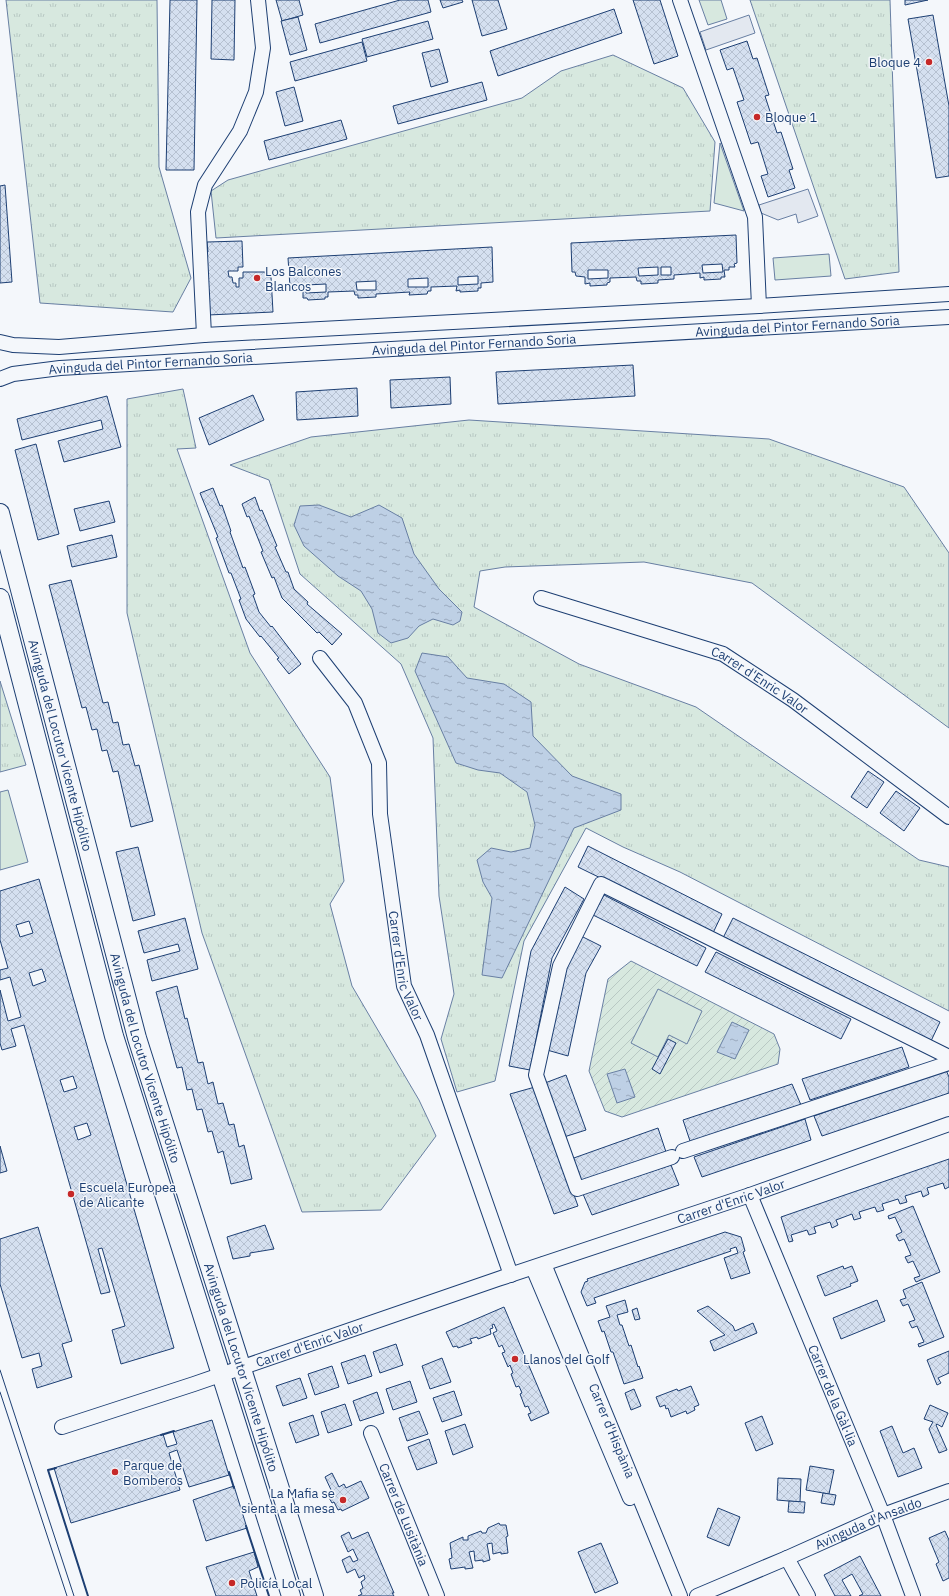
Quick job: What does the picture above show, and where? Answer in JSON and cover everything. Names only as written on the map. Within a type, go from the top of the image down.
[{"type":"main road","name":"Avinguda del Locutor Vicente Hipólito","points":[[0,513],[137,1038],[240,1368],[314,1596]]},
{"type":"main road","name":"Avinguda del Locutor Vicente Hipólito","points":[[0,598],[114,1036],[291,1596]]},
{"type":"street","name":"Avinguda del Pintor Fernando Soria","points":[[204,336],[198,212],[205,185],[240,131],[256,92],[262,48],[258,0]]},
{"type":"street","name":"Avinguda del Pintor Fernando Soria","points":[[680,0],[755,217],[759,306]]},
{"type":"street","name":"Avinguda del Pintor Fernando Soria","points":[[0,342],[13,345],[59,347],[204,336],[759,306],[949,294]]},
{"type":"street","name":"Avinguda del Pintor Fernando Soria","points":[[0,379],[13,374],[60,368],[949,317]]},
{"type":"street","name":"Carrer d'Enric Valor","points":[[541,598],[724,654],[792,700],[949,817]]},
{"type":"street","name":"Carrer d'Enric Valor","points":[[320,658],[355,703],[380,763],[380,814],[404,986],[427,1035],[511,1275]]},
{"type":"street","points":[[949,1058],[601,884],[560,966],[536,1075],[577,1189],[949,1063]]},
{"type":"street","name":"Carrer d'Enric Valor","points":[[62,1427],[194,1384],[750,1195],[949,1124]]},
{"type":"street","name":"Carrer de la Gàl·lia","points":[[750,1195],[883,1515],[913,1596]]},
{"type":"street","name":"Carrer d'Hispània","points":[[539,1266],[670,1596]]},
{"type":"street","name":"Carrer d'Hispània","points":[[539,1266],[680,1596]]},
{"type":"street","name":"Carrer de Lusitània","points":[[371,1433],[437,1596]]},
{"type":"street","name":"Avinguda d'Ansaldo","points":[[697,1596],[883,1515],[949,1490]]},
{"type":"street","points":[[787,1558],[808,1596]]},
{"type":"green space","points":[[6,0],[157,0],[159,167],[191,278],[173,312],[40,303]]},
{"type":"green space","points":[[699,0],[721,0],[727,19],[708,25]]},
{"type":"green space","points":[[750,0],[890,0],[899,272],[845,279]]},
{"type":"green space","points":[[613,55],[683,88],[715,142],[710,211],[216,238],[211,191],[228,180],[522,98],[561,71]]},
{"type":"green space","points":[[720,143],[744,211],[714,203]]},
{"type":"green space","points":[[829,254],[831,276],[775,280],[773,258]]},
{"type":"green space","points":[[183,389],[196,448],[177,449],[250,653],[330,777],[344,881],[330,904],[352,986],[419,1100],[436,1136],[381,1210],[302,1212],[202,933],[127,613],[127,399]]},
{"type":"green space","points":[[469,420],[769,439],[904,487],[949,553],[949,728],[752,583],[644,562],[505,567],[480,571],[474,607],[579,664],[696,707],[919,860],[949,867],[949,1011],[680,872],[623,847],[586,828],[524,941],[495,1081],[457,1092],[441,1039],[454,994],[439,896],[433,738],[401,664],[300,574],[269,480],[230,465],[311,437]]},
{"type":"green space","points":[[0,681],[26,765],[0,772]]},
{"type":"green space","points":[[8,790],[28,862],[0,870],[0,792]]},
{"type":"green space","points":[[631,961],[774,1034],[780,1049],[778,1064],[622,1117],[605,1111],[589,1071],[608,979]]},
{"type":"green space","points":[[658,989],[702,1011],[687,1044],[669,1035],[658,1057],[631,1043]]},
{"type":"shaded area","points":[[749,15],[755,33],[706,50],[700,32]]},
{"type":"shaded area","points":[[808,189],[818,216],[798,223],[796,214],[778,220],[761,213],[759,205]]},
{"type":"water","points":[[319,505],[351,517],[379,505],[402,518],[414,554],[439,589],[462,612],[460,621],[453,625],[433,619],[419,626],[408,638],[391,643],[378,633],[372,609],[361,591],[338,576],[304,546],[294,525],[300,506]]},
{"type":"water","points":[[422,653],[448,657],[467,678],[504,684],[531,702],[533,736],[572,776],[621,794],[621,810],[574,828],[502,978],[482,975],[492,898],[483,882],[477,860],[491,848],[511,852],[530,848],[535,825],[527,792],[500,773],[478,770],[456,763],[415,671]]},
{"type":"water","points":[[732,1022],[749,1030],[735,1059],[717,1052]]},
{"type":"water","points":[[625,1069],[635,1097],[617,1103],[607,1074]]},
{"type":"building","points":[[170,0],[197,0],[194,170],[166,170]]},
{"type":"building","points":[[212,0],[235,0],[234,60],[211,59]]},
{"type":"building","points":[[276,0],[299,0],[303,15],[282,21]]},
{"type":"building","points":[[400,0],[428,0],[431,12],[320,43],[315,24]]},
{"type":"building","points":[[440,0],[462,0],[463,2],[443,8]]},
{"type":"building","points":[[472,0],[498,0],[507,29],[482,36]]},
{"type":"building","points":[[633,0],[660,0],[678,56],[654,64]]},
{"type":"building","points":[[905,0],[928,0],[905,5]]},
{"type":"building","points":[[614,9],[622,33],[498,76],[490,51]]},
{"type":"building","name":"Bloque 4","points":[[933,15],[949,106],[949,176],[936,178],[908,19]]},
{"type":"building","points":[[298,17],[307,50],[290,55],[281,21]]},
{"type":"building","points":[[428,21],[433,39],[367,57],[362,39]]},
{"type":"building","name":"Bloque 1","points":[[747,41],[753,59],[757,58],[769,95],[765,96],[777,133],[781,132],[793,169],[789,170],[795,188],[768,197],[761,176],[768,174],[758,142],[751,144],[737,102],[744,100],[733,68],[727,70],[720,50]]},
{"type":"building","points":[[362,42],[367,61],[295,81],[290,62]]},
{"type":"building","points":[[439,49],[448,82],[431,87],[422,53]]},
{"type":"building","points":[[482,82],[487,100],[398,124],[393,106]]},
{"type":"building","points":[[294,87],[303,121],[285,126],[276,92]]},
{"type":"building","points":[[341,120],[347,139],[269,160],[264,141]]},
{"type":"building","points":[[5,185],[12,282],[0,283],[0,186]]},
{"type":"building","points":[[736,235],[737,263],[734,264],[735,267],[729,267],[729,270],[724,270],[725,277],[721,277],[721,279],[704,280],[704,277],[700,278],[700,273],[674,275],[674,279],[658,280],[658,283],[641,284],[641,281],[637,281],[636,277],[610,278],[610,282],[607,283],[607,285],[590,286],[590,283],[585,284],[585,277],[576,276],[575,272],[572,272],[571,243]],"holes":[[[722,264],[723,272],[703,273],[702,265]],[[658,267],[658,275],[639,276],[638,268]],[[661,267],[671,267],[671,275],[661,275]],[[588,270],[608,270],[608,278],[588,279]]]},
{"type":"building","name":"Los Balcones Blancos","points":[[242,241],[243,267],[238,267],[238,271],[228,271],[229,277],[232,277],[233,283],[236,283],[236,287],[239,287],[239,278],[243,278],[243,272],[265,272],[266,277],[271,277],[273,312],[208,315],[205,252],[208,252],[207,242]]},
{"type":"building","points":[[492,247],[493,282],[481,283],[481,288],[478,288],[478,291],[460,292],[460,290],[456,291],[457,286],[431,287],[431,291],[428,291],[427,294],[409,295],[410,292],[376,294],[376,297],[358,298],[358,295],[355,295],[354,291],[328,292],[328,297],[325,297],[325,299],[308,300],[307,298],[303,298],[303,291],[293,290],[293,287],[290,287],[288,258]],"holes":[[[478,276],[478,284],[458,285],[458,277]],[[428,278],[428,287],[408,287],[408,279]],[[376,281],[376,290],[357,290],[356,282]],[[326,284],[326,292],[306,293],[306,285]]]},
{"type":"building","points":[[633,365],[635,396],[498,404],[496,372]]},
{"type":"building","points":[[450,377],[451,404],[391,408],[390,380]]},
{"type":"building","points":[[357,388],[358,416],[297,420],[296,392]]},
{"type":"building","points":[[253,395],[264,420],[209,445],[199,418]]},
{"type":"building","points":[[107,396],[121,447],[64,462],[58,441],[103,429],[101,420],[22,440],[17,419]]},
{"type":"building","points":[[36,444],[59,534],[38,540],[15,450]]},
{"type":"building","points":[[213,488],[220,506],[222,505],[243,568],[245,567],[255,594],[253,595],[259,612],[271,627],[272,626],[301,664],[289,674],[277,659],[279,658],[246,619],[239,600],[241,599],[231,573],[229,573],[216,538],[218,537],[200,493]]},
{"type":"building","points":[[255,497],[260,511],[262,510],[277,546],[275,547],[286,572],[288,572],[294,589],[308,602],[307,604],[342,634],[332,645],[319,632],[317,633],[282,598],[274,577],[272,578],[261,552],[263,551],[249,516],[247,517],[242,504]]},
{"type":"building","points":[[109,501],[115,522],[80,531],[74,509]]},
{"type":"building","points":[[112,535],[117,557],[72,567],[67,546]]},
{"type":"building","points":[[71,580],[103,703],[108,702],[113,723],[118,722],[123,745],[129,744],[135,766],[139,765],[153,821],[131,827],[118,771],[113,772],[107,750],[102,751],[97,729],[92,730],[86,707],[82,708],[49,585]]},
{"type":"building","points":[[868,771],[884,782],[867,808],[851,797]]},
{"type":"building","points":[[896,791],[920,808],[904,831],[880,813]]},
{"type":"building","points":[[588,846],[722,914],[713,933],[578,867]]},
{"type":"building","points":[[138,847],[155,915],[133,921],[116,852]]},
{"type":"building","points":[[39,879],[174,1348],[121,1364],[112,1330],[125,1326],[102,1248],[98,1249],[110,1292],[101,1294],[24,1025],[11,1029],[16,1046],[2,1050],[0,1043],[0,990],[8,1021],[21,1017],[10,977],[0,980],[0,970],[8,968],[0,940],[0,891]],"holes":[[[29,921],[33,933],[20,937],[16,925]],[[42,969],[46,981],[33,986],[29,973]],[[73,1076],[77,1088],[64,1092],[60,1080]],[[87,1123],[91,1135],[78,1140],[74,1127]]]},
{"type":"building","points":[[565,887],[584,899],[552,958],[530,1070],[509,1066],[531,951]]},
{"type":"building","points":[[604,895],[706,948],[697,966],[593,915]]},
{"type":"building","points":[[185,918],[198,969],[152,981],[147,960],[180,951],[178,944],[144,953],[138,931]]},
{"type":"building","points":[[733,918],[940,1022],[931,1041],[723,938]]},
{"type":"building","points":[[581,936],[601,946],[586,973],[568,1056],[547,1050],[564,971]]},
{"type":"building","points":[[716,952],[851,1019],[841,1039],[705,972]]},
{"type":"building","points":[[177,986],[185,1019],[187,1018],[198,1063],[203,1062],[208,1084],[213,1082],[218,1104],[223,1103],[229,1125],[234,1124],[239,1147],[244,1145],[252,1179],[231,1184],[223,1151],[218,1153],[212,1131],[208,1132],[202,1109],[197,1110],[192,1089],[187,1090],[182,1067],[177,1068],[156,992]]},
{"type":"building","points":[[668,1039],[676,1043],[660,1074],[652,1069]]},
{"type":"building","points":[[902,1047],[909,1067],[810,1100],[802,1079]]},
{"type":"building","points":[[946,1070],[949,1077],[949,1093],[822,1136],[814,1116]]},
{"type":"building","points":[[566,1075],[586,1130],[564,1137],[545,1083]]},
{"type":"building","points":[[792,1084],[801,1105],[691,1144],[683,1120]]},
{"type":"building","points":[[535,1087],[578,1206],[554,1214],[510,1094]]},
{"type":"building","points":[[805,1119],[811,1140],[702,1177],[694,1157]]},
{"type":"building","points":[[658,1128],[666,1152],[579,1182],[571,1159]]},
{"type":"building","points":[[0,1146],[7,1171],[0,1173]]},
{"type":"building","points":[[949,1159],[949,1187],[945,1189],[943,1183],[927,1188],[929,1194],[923,1197],[921,1191],[905,1196],[907,1202],[900,1204],[898,1199],[882,1204],[884,1210],[877,1212],[875,1207],[859,1212],[861,1218],[854,1220],[852,1214],[836,1220],[838,1225],[832,1228],[830,1222],[814,1227],[816,1233],[809,1235],[807,1230],[791,1235],[793,1241],[789,1242],[781,1217]]},
{"type":"building","points":[[671,1165],[679,1185],[592,1215],[583,1194]]},
{"type":"building","points":[[913,1206],[940,1272],[916,1282],[914,1278],[920,1276],[913,1261],[908,1263],[905,1257],[911,1255],[904,1239],[899,1241],[896,1235],[902,1232],[895,1217],[889,1219],[888,1216]]},
{"type":"building","points":[[265,1225],[274,1249],[250,1253],[250,1256],[233,1259],[227,1237]]},
{"type":"building","points":[[38,1227],[72,1341],[62,1344],[72,1377],[37,1388],[32,1369],[42,1366],[39,1353],[22,1358],[0,1284],[0,1239]]},
{"type":"building","points":[[725,1232],[741,1237],[745,1251],[743,1252],[750,1273],[731,1279],[724,1258],[738,1253],[736,1247],[730,1249],[731,1251],[594,1298],[596,1303],[587,1306],[581,1292],[585,1282],[588,1281],[587,1279]]},
{"type":"building","points":[[843,1266],[844,1269],[852,1266],[858,1281],[850,1284],[851,1286],[825,1296],[817,1276]]},
{"type":"building","points":[[922,1282],[944,1337],[919,1347],[918,1344],[924,1342],[917,1326],[912,1328],[909,1322],[915,1320],[908,1304],[903,1306],[900,1300],[906,1298],[903,1290]]},
{"type":"building","points":[[625,1300],[628,1312],[617,1315],[629,1346],[631,1345],[643,1378],[624,1384],[613,1352],[611,1352],[604,1331],[602,1332],[598,1321],[610,1317],[606,1306]]},
{"type":"building","points":[[877,1300],[885,1321],[841,1339],[833,1318]]},
{"type":"building","points":[[708,1306],[733,1326],[735,1331],[753,1323],[757,1333],[714,1351],[710,1341],[725,1335],[697,1311]]},
{"type":"building","name":"Llanos del Golf","points":[[504,1307],[549,1413],[531,1421],[528,1414],[531,1413],[528,1406],[525,1407],[520,1394],[522,1393],[519,1386],[516,1387],[511,1374],[513,1373],[510,1365],[508,1367],[502,1353],[505,1352],[502,1345],[499,1347],[493,1333],[497,1331],[494,1324],[492,1325],[493,1328],[490,1329],[491,1334],[478,1339],[477,1337],[470,1339],[472,1343],[458,1348],[457,1346],[453,1347],[446,1332]]},
{"type":"building","points":[[637,1308],[640,1319],[635,1320],[632,1310]]},
{"type":"building","points":[[396,1344],[403,1365],[380,1373],[373,1352]]},
{"type":"building","points":[[949,1351],[949,1373],[938,1378],[941,1383],[937,1385],[927,1360]]},
{"type":"building","points":[[365,1355],[372,1376],[348,1384],[341,1363]]},
{"type":"building","points":[[442,1358],[451,1382],[430,1389],[422,1366]]},
{"type":"building","points":[[332,1366],[339,1387],[315,1395],[308,1374]]},
{"type":"building","points":[[300,1378],[307,1398],[283,1406],[276,1386]]},
{"type":"building","points":[[410,1381],[417,1402],[393,1410],[386,1389]]},
{"type":"building","points":[[691,1386],[699,1405],[694,1407],[695,1410],[687,1414],[686,1411],[671,1417],[668,1408],[666,1409],[665,1405],[660,1407],[656,1397],[677,1389],[678,1391]]},
{"type":"building","points":[[634,1389],[641,1406],[631,1410],[625,1393]]},
{"type":"building","points":[[454,1391],[462,1415],[442,1422],[433,1398]]},
{"type":"building","points":[[377,1392],[384,1413],[360,1421],[353,1401]]},
{"type":"building","points":[[345,1404],[352,1425],[328,1433],[321,1412]]},
{"type":"building","points":[[930,1405],[948,1413],[942,1427],[937,1424],[936,1425],[947,1450],[939,1453],[929,1429],[933,1422],[924,1419]]},
{"type":"building","points":[[419,1411],[428,1434],[407,1441],[399,1418]]},
{"type":"building","points":[[313,1415],[319,1435],[296,1443],[289,1423]]},
{"type":"building","points":[[762,1416],[773,1444],[756,1451],[745,1423]]},
{"type":"building","name":"Parque de Bomberos","points":[[212,1420],[229,1475],[189,1487],[177,1450],[169,1453],[180,1490],[71,1523],[54,1468],[163,1434],[167,1447],[177,1444],[173,1432]]},
{"type":"building","points":[[465,1424],[473,1447],[453,1455],[445,1431]]},
{"type":"building","points":[[892,1426],[903,1453],[914,1448],[922,1468],[898,1477],[880,1431]]},
{"type":"building","points":[[429,1439],[437,1463],[417,1470],[408,1447]]},
{"type":"building","points":[[810,1466],[834,1470],[829,1494],[806,1490]]},
{"type":"building","points":[[332,1473],[339,1487],[344,1484],[346,1488],[361,1481],[369,1498],[342,1511],[341,1509],[338,1510],[334,1502],[332,1503],[328,1496],[333,1494],[325,1477]]},
{"type":"building","points":[[778,1478],[801,1479],[800,1502],[777,1500]]},
{"type":"building","points":[[234,1486],[247,1528],[206,1541],[193,1500]]},
{"type":"building","points":[[823,1493],[836,1495],[834,1505],[821,1503]]},
{"type":"building","points":[[789,1501],[805,1502],[804,1513],[788,1512]]},
{"type":"building","points":[[718,1508],[740,1517],[729,1546],[707,1537]]},
{"type":"building","points":[[499,1523],[500,1525],[506,1525],[508,1536],[506,1537],[508,1553],[501,1554],[501,1552],[493,1554],[492,1543],[487,1544],[490,1560],[483,1562],[483,1560],[475,1561],[474,1551],[469,1552],[473,1568],[465,1569],[465,1567],[451,1569],[449,1559],[452,1558],[450,1543],[463,1537],[463,1540],[468,1540],[468,1536],[481,1531],[482,1533],[486,1533],[488,1528]]},
{"type":"building","points":[[945,1531],[949,1540],[949,1578],[943,1581],[936,1564],[939,1562],[929,1538]]},
{"type":"building","points":[[349,1532],[352,1539],[368,1532],[394,1596],[358,1596],[362,1594],[360,1590],[363,1588],[361,1582],[365,1579],[364,1575],[359,1578],[355,1569],[347,1573],[342,1560],[350,1556],[353,1562],[358,1560],[353,1549],[348,1552],[341,1536]]},
{"type":"building","points":[[601,1543],[618,1583],[595,1593],[578,1552]]},
{"type":"building","name":"Policía Local","points":[[254,1552],[258,1567],[249,1571],[257,1596],[216,1596],[206,1567]]},
{"type":"building","points":[[860,1556],[881,1596],[859,1596],[863,1594],[852,1574],[842,1580],[851,1596],[835,1596],[824,1575]]},
{"type":"tram line","points":[[0,1370],[74,1596]]},
{"type":"tram line","points":[[0,1392],[67,1596]]},
{"type":"wall","points":[[161,1435],[174,1431]]},
{"type":"wall","points":[[56,1468],[48,1470],[88,1596]]},
{"type":"wall","points":[[229,1472],[234,1488]]},
{"type":"wall","points":[[246,1526],[269,1596]]},
{"type":"place","name":"Bloque 4","points":[[929,62]]},
{"type":"place","name":"Bloque 1","points":[[757,117]]},
{"type":"place","name":"Los Balcones Blancos","points":[[257,278]]},
{"type":"place","name":"Escuela Europea de Alicante","points":[[71,1194]]},
{"type":"place","name":"Llanos del Golf","points":[[515,1359]]},
{"type":"place","name":"Parque de Bomberos","points":[[115,1472]]},
{"type":"place","name":"La Mafia se sienta a la mesa","points":[[343,1500]]},
{"type":"place","name":"Policía Local","points":[[232,1583]]}]
